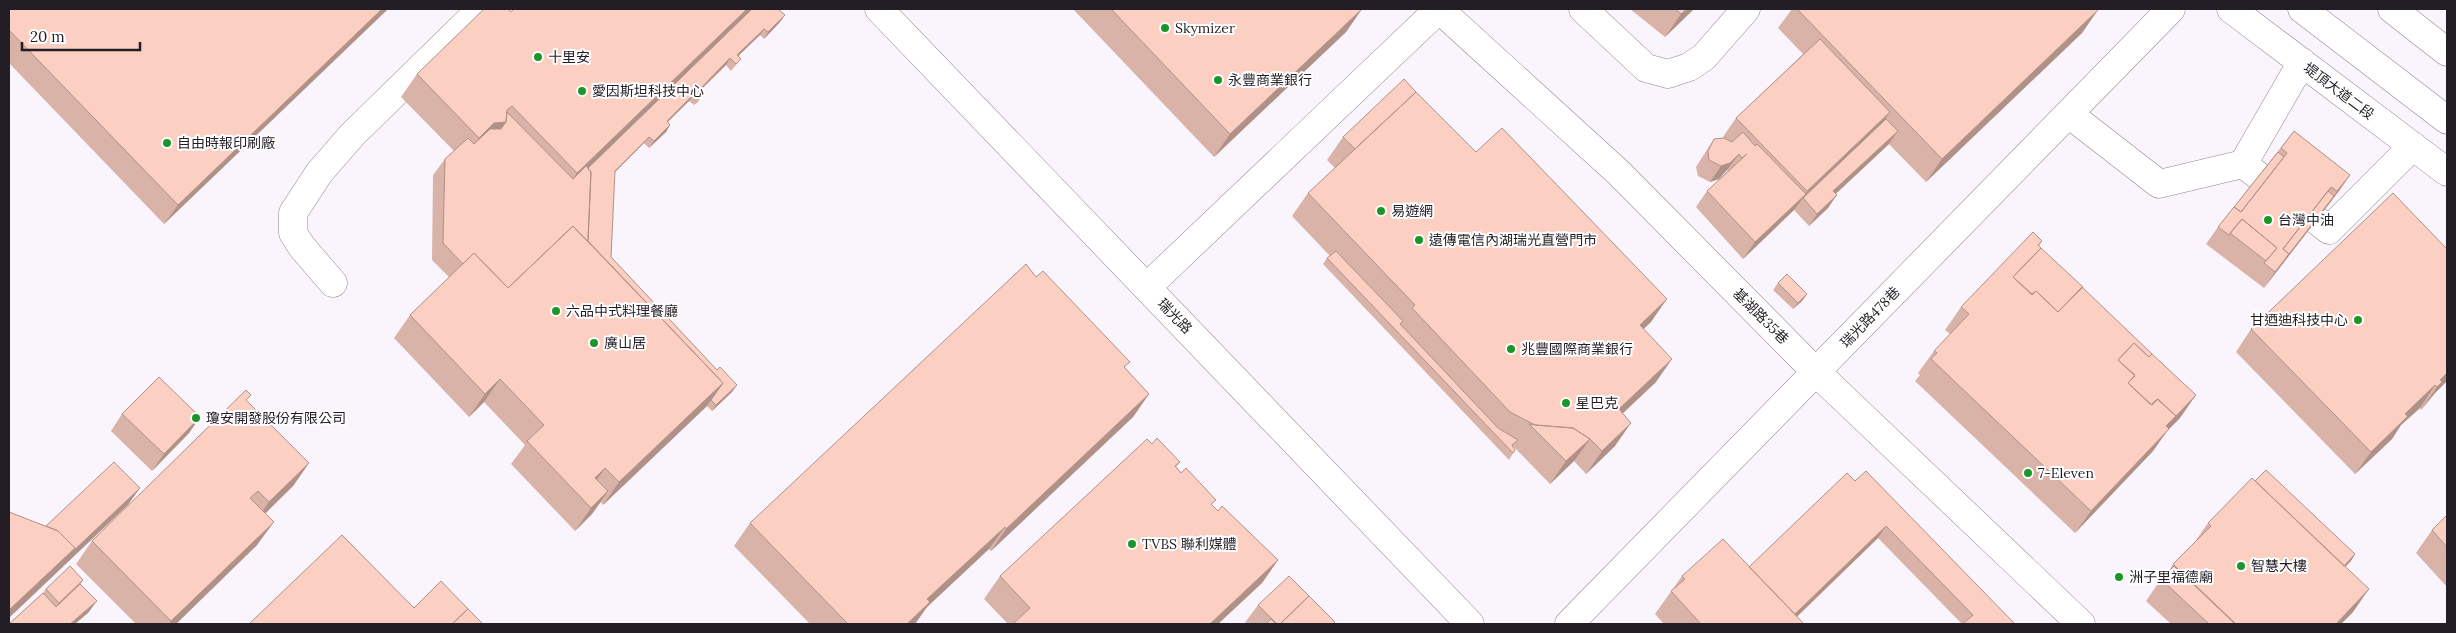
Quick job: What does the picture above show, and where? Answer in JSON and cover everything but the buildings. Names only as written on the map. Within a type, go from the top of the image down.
[{"type":"main road","points":[[333,283],[302,248],[293,233],[293,213],[319,173],[352,134],[481,9]]},
{"type":"main road","name":"瑞光路","points":[[879,9],[1470,624]]},
{"type":"main road","points":[[1147,287],[1439,9]]},
{"type":"main road","name":"基湖路35巷","points":[[1439,9],[1619,173],[1816,372],[2081,624]]},
{"type":"main road","points":[[1583,9],[1646,68],[1668,74],[1689,67],[1704,57],[1746,9]]},
{"type":"main road","name":"瑞光路478巷","points":[[1569,624],[2171,9]]},
{"type":"main road","name":"堤頂大道二段","points":[[2231,9],[2447,172]]},
{"type":"main road","points":[[2302,9],[2447,120]]},
{"type":"main road","points":[[2392,9],[2447,52]]},
{"type":"main road","points":[[2069,114],[2159,184],[2244,164],[2302,62]]},
{"type":"main road","points":[[2244,164],[2329,230],[2413,146]]},
{"type":"place","name":"Skymizer","points":[[1165,28]]},
{"type":"place","name":"十里安","points":[[538,57]]},
{"type":"place","name":"永豐商業銀行","points":[[1218,80]]},
{"type":"place","name":"愛因斯坦科技中心","points":[[582,91]]},
{"type":"place","name":"自由時報印刷廠","points":[[167,143]]},
{"type":"place","name":"易遊網","points":[[1381,211]]},
{"type":"place","name":"台灣中油","points":[[2268,220]]},
{"type":"place","name":"遠傳電信內湖瑞光直營門市","points":[[1419,240]]},
{"type":"place","name":"六品中式料理餐廳","points":[[556,311]]},
{"type":"place","name":"甘迺迪科技中心","points":[[2358,320]]},
{"type":"place","name":"廣山居","points":[[594,343]]},
{"type":"place","name":"兆豐國際商業銀行","points":[[1511,349]]},
{"type":"place","name":"星巴克","points":[[1566,403]]},
{"type":"place","name":"瓊安開發股份有限公司","points":[[196,418]]},
{"type":"place","name":"7-Eleven","points":[[2028,473]]},
{"type":"place","name":"TVBS 聯利媒體","points":[[1132,544]]},
{"type":"place","name":"智慧大樓","points":[[2241,566]]},
{"type":"place","name":"洲子里福德廟","points":[[2119,577]]}]
